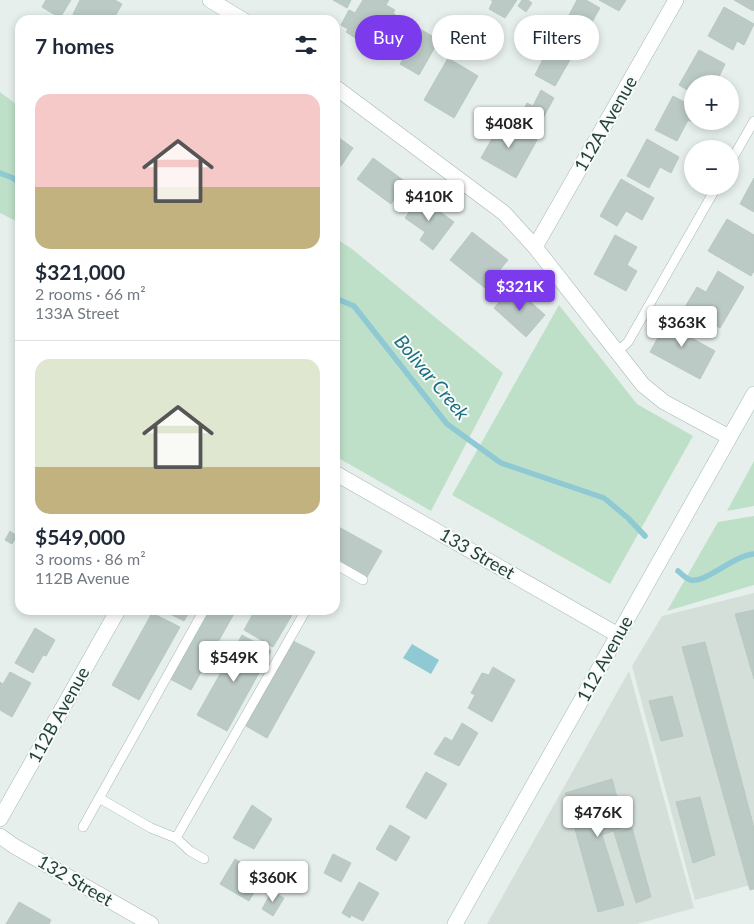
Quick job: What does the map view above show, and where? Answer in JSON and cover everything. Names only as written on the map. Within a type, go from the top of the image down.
[{"type":"street","points":[[210,0],[235,15]]},
{"type":"street","name":"112A Avenue","points":[[535,247],[676,0]]},
{"type":"street","points":[[340,91],[504,213],[535,247],[643,385],[664,402],[729,438]]},
{"type":"street","name":"112 Avenue","points":[[455,924],[754,394]]},
{"type":"street","name":"133 Street","points":[[340,476],[618,635]]},
{"type":"street","name":"112B Avenue","points":[[0,819],[115,615]]},
{"type":"street","name":"132 Street","points":[[0,836],[14,846],[151,924]]},
{"type":"lane","points":[[739,147],[754,121]]},
{"type":"lane","points":[[617,352],[628,342],[712,195]]},
{"type":"lane","points":[[340,567],[364,580]]},
{"type":"lane","points":[[83,827],[201,615]]},
{"type":"lane","points":[[176,838],[303,615]]},
{"type":"lane","points":[[99,798],[151,828],[176,838],[190,851],[204,859]]},
{"type":"shaded area","points":[[754,593],[754,884],[695,900],[632,666],[662,616]]},
{"type":"shaded area","points":[[629,671],[694,908],[637,924],[487,924]]},
{"type":"green space","points":[[0,92],[15,103],[15,220],[0,213]]},
{"type":"green space","points":[[340,241],[352,249],[503,373],[431,511],[340,459]]},
{"type":"green space","points":[[559,305],[637,404],[693,436],[610,584],[452,495]]},
{"type":"green space","points":[[754,461],[754,506],[727,511]]},
{"type":"green space","points":[[754,516],[754,585],[667,611],[718,522]]},
{"type":"water","points":[[412,644],[439,660],[431,674],[403,658]]},
{"type":"building","points":[[46,0],[71,0],[62,15],[55,15],[42,7]]},
{"type":"building","points":[[80,0],[115,0],[122,4],[116,15],[73,14]]},
{"type":"building","points":[[333,0],[351,0],[347,8]]},
{"type":"building","points":[[363,0],[389,0],[386,5],[395,10],[393,13],[396,15],[355,15],[355,38],[346,32],[348,29],[341,25],[349,10],[355,13]]},
{"type":"building","points":[[491,0],[517,0],[505,18],[504,15],[500,15],[489,9],[493,1]]},
{"type":"building","points":[[522,0],[528,0],[532,3],[526,12],[518,6]]},
{"type":"building","points":[[577,0],[586,0],[600,8],[596,15],[569,15]]},
{"type":"building","points":[[599,0],[626,0],[619,11]]},
{"type":"building","points":[[734,0],[754,0],[753,11]]},
{"type":"building","points":[[724,7],[754,24],[744,45],[737,41],[733,50],[708,36]]},
{"type":"building","points":[[422,30],[432,36],[432,52],[419,75],[400,64],[402,60],[422,60]]},
{"type":"building","points":[[699,50],[725,64],[720,75],[685,75]]},
{"type":"building","points":[[447,60],[451,60],[478,76],[454,118],[424,100]]},
{"type":"building","points":[[542,60],[570,60],[555,86],[535,75]]},
{"type":"building","points":[[684,76],[684,88],[679,85]]},
{"type":"building","points":[[541,90],[554,98],[537,129],[519,119],[527,103],[533,106]]},
{"type":"building","points":[[673,96],[684,102],[684,128],[677,141],[655,130]]},
{"type":"building","points":[[502,121],[537,140],[516,178],[481,158]]},
{"type":"building","points":[[340,139],[353,148],[340,165]]},
{"type":"building","points":[[647,139],[679,157],[671,173],[660,167],[649,188],[627,176]]},
{"type":"building","points":[[373,158],[407,183],[391,204],[357,179]]},
{"type":"building","points":[[754,178],[754,212],[740,204]]},
{"type":"building","points":[[621,179],[654,198],[642,220],[626,211],[617,226],[600,216]]},
{"type":"building","points":[[420,197],[454,222],[433,250],[420,240],[425,232],[405,218]]},
{"type":"building","points":[[727,219],[754,235],[754,271],[751,276],[708,251]]},
{"type":"building","points":[[472,232],[508,260],[485,288],[450,260]]},
{"type":"building","points":[[615,235],[637,247],[627,265],[637,271],[626,291],[594,274]]},
{"type":"building","points":[[718,271],[744,287],[720,328],[685,307],[697,287],[706,292]]},
{"type":"building","points":[[513,286],[545,315],[526,337],[494,308]]},
{"type":"building","points":[[671,314],[694,326],[688,336],[715,351],[700,379],[650,352]]},
{"type":"building","points":[[340,528],[382,551],[367,577],[340,562]]},
{"type":"building","points":[[10,531],[15,535],[12,544],[5,540]]},
{"type":"building","points":[[754,610],[754,679],[735,614]]},
{"type":"building","points":[[151,615],[156,615],[180,627],[139,700],[112,685]]},
{"type":"building","points":[[172,615],[187,615],[184,621]]},
{"type":"building","points":[[205,615],[233,615],[191,690],[170,679]]},
{"type":"building","points":[[252,615],[292,615],[273,647],[244,630]]},
{"type":"building","points":[[35,628],[55,640],[46,656],[43,655],[33,673],[15,663]]},
{"type":"building","points":[[242,635],[271,651],[227,731],[197,715]]},
{"type":"building","points":[[293,641],[315,652],[267,738],[246,726]]},
{"type":"building","points":[[705,642],[754,828],[754,889],[750,890],[682,647]]},
{"type":"building","points":[[493,667],[515,680],[492,722],[468,708],[475,695],[471,693],[482,673],[489,675]]},
{"type":"building","points":[[10,672],[31,683],[12,717],[0,710],[0,682],[3,684]]},
{"type":"building","points":[[672,696],[683,736],[661,741],[649,701]]},
{"type":"building","points":[[462,723],[478,733],[459,766],[434,754],[445,737],[452,741]]},
{"type":"building","points":[[426,772],[447,784],[426,819],[406,807]]},
{"type":"building","points":[[612,779],[625,827],[602,835],[624,905],[598,912],[565,793]]},
{"type":"building","points":[[700,797],[715,855],[693,863],[676,802]]},
{"type":"building","points":[[252,805],[272,819],[254,849],[233,838]]},
{"type":"building","points":[[390,825],[410,837],[396,861],[376,849]]},
{"type":"building","points":[[632,828],[651,897],[636,903],[614,832]]},
{"type":"building","points":[[333,854],[351,863],[341,882],[324,873]]},
{"type":"building","points":[[235,859],[263,877],[249,901],[220,884]]},
{"type":"building","points":[[359,882],[379,893],[363,921],[351,915],[350,918],[342,913]]},
{"type":"building","points":[[272,891],[284,898],[273,916],[262,909]]},
{"type":"building","points":[[19,902],[51,920],[49,924],[6,924]]},
{"type":"waterway","name":"Bolivar Creek","points":[[0,173],[15,180]]},
{"type":"waterway","name":"Bolivar Creek","points":[[340,300],[354,306],[447,424],[501,463],[604,498],[628,518],[645,536]]},
{"type":"waterway","name":"Bolivar Creek","points":[[678,571],[686,578],[697,580],[738,559],[754,554]]}]
